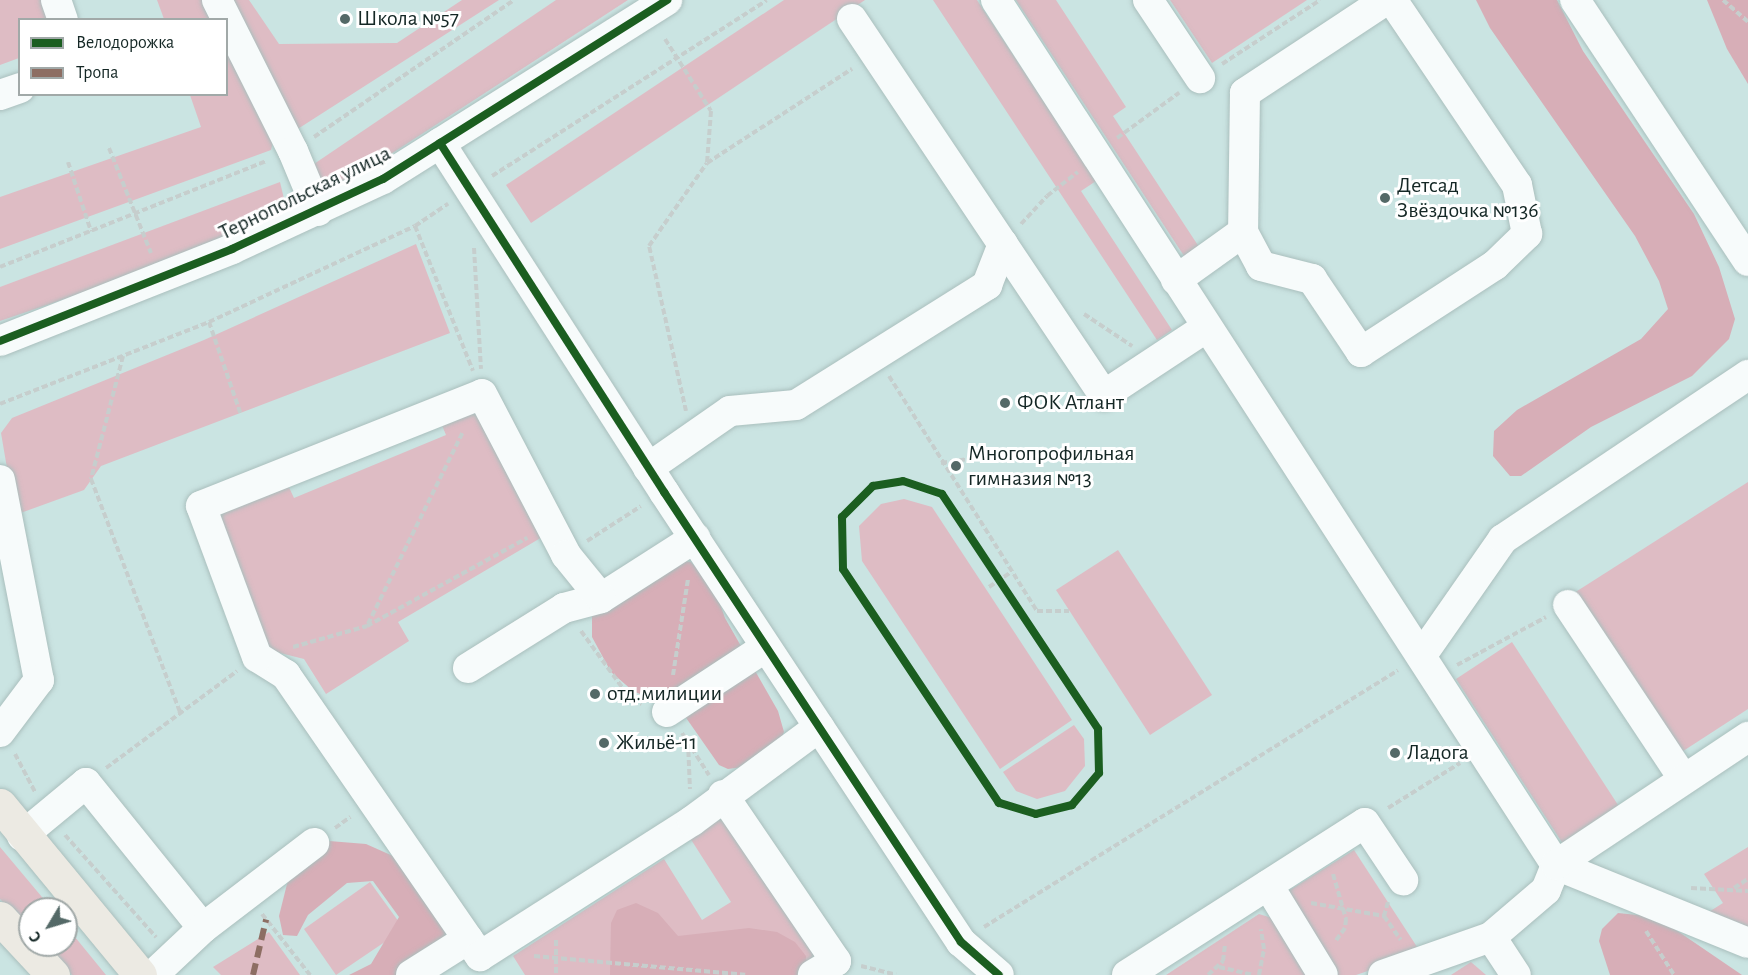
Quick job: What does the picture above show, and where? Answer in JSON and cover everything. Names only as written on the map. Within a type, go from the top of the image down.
[{"type":"main road","points":[[0,805],[22,836],[140,975]]},
{"type":"main road","points":[[0,918],[53,975]]},
{"type":"street","points":[[56,0],[62,18]]},
{"type":"street","points":[[217,0],[226,18]]},
{"type":"street","name":"Тернопольская улица","points":[[0,341],[318,211],[383,179],[667,0]]},
{"type":"street","points":[[996,0],[1556,865],[1748,943]]},
{"type":"street","points":[[1148,0],[1200,78]]},
{"type":"street","points":[[1386,0],[1245,93],[1243,232],[1260,266],[1312,279],[1361,352],[1495,265],[1527,234],[1517,185],[1392,0]]},
{"type":"street","points":[[1575,0],[1748,261]]},
{"type":"street","points":[[852,19],[1104,395],[1207,327]]},
{"type":"street","points":[[228,22],[293,151],[318,211]]},
{"type":"street","points":[[0,95],[18,89]]},
{"type":"street","points":[[440,143],[656,480],[960,942],[989,972]]},
{"type":"street","points":[[1176,280],[1243,232]]},
{"type":"street","points":[[656,480],[692,436],[730,411],[796,405],[987,285],[1003,244]]},
{"type":"street","points":[[1428,666],[1503,539],[1748,375]]},
{"type":"street","points":[[601,598],[566,555],[482,394],[201,506],[257,657],[286,675],[480,956],[692,821],[723,795],[819,727]]},
{"type":"street","points":[[0,480],[39,680],[1,731]]},
{"type":"street","points":[[468,668],[564,608],[601,598],[695,538]]},
{"type":"street","points":[[1568,605],[1683,778]]},
{"type":"street","points":[[667,711],[766,647]]},
{"type":"street","points":[[1383,975],[1491,937],[1546,890],[1556,865],[1683,778],[1748,737]]},
{"type":"street","points":[[22,836],[46,813],[86,783],[203,928]]},
{"type":"street","points":[[723,795],[825,968]]},
{"type":"street","points":[[1128,975],[1266,891],[1319,852],[1365,823],[1396,889]]},
{"type":"street","points":[[163,966],[203,928],[314,843]]},
{"type":"street","points":[[1266,891],[1317,964]]},
{"type":"street","points":[[1491,937],[1516,975]]},
{"type":"street","points":[[411,975],[468,939]]},
{"type":"path","points":[[0,404],[209,322],[415,226],[767,0]]},
{"type":"path","points":[[1003,244],[1047,196],[1097,158],[1131,125],[1320,0]]},
{"type":"path","points":[[1724,0],[1748,22]]},
{"type":"path","points":[[665,39],[711,111],[707,164]]},
{"type":"path","points":[[692,436],[649,246],[707,164],[875,53]]},
{"type":"path","points":[[109,148],[152,254]]},
{"type":"path","points":[[68,162],[91,231]]},
{"type":"path","points":[[415,226],[482,394]]},
{"type":"path","points":[[1080,311],[1155,361]]},
{"type":"path","points":[[209,322],[241,415]]},
{"type":"path","points":[[876,355],[941,463],[1037,611],[1069,611]]},
{"type":"path","points":[[123,356],[91,479],[180,712]]},
{"type":"path","points":[[941,463],[982,457]]},
{"type":"path","points":[[566,555],[656,480]]},
{"type":"path","points":[[86,783],[257,657],[367,626],[551,524]]},
{"type":"path","points":[[667,711],[695,538]]},
{"type":"path","points":[[993,571],[1006,590]]},
{"type":"path","points":[[989,587],[1011,572]]},
{"type":"path","points":[[960,942],[1428,666],[1568,605]]},
{"type":"path","points":[[1,731],[46,813],[163,966]]},
{"type":"path","points":[[688,741],[692,821]]},
{"type":"path","points":[[1365,823],[1480,750]]},
{"type":"path","points":[[314,843],[373,800]]},
{"type":"path","points":[[1317,964],[1341,937],[1345,928],[1345,909],[1336,880],[1319,852]]},
{"type":"path","points":[[1734,889],[1748,879]]},
{"type":"path","points":[[1384,916],[1396,889]]},
{"type":"path","points":[[1259,975],[1263,949],[1266,891],[1384,916],[1416,963]]},
{"type":"path","points":[[246,895],[310,975]]},
{"type":"path","points":[[524,956],[746,975]]},
{"type":"path","points":[[1219,967],[1253,975]]},
{"type":"path","points":[[825,968],[896,975]]},
{"type":"shaded area","points":[[0,0],[44,0],[51,18],[18,18],[18,58],[0,65]]},
{"type":"shaded area","points":[[157,0],[208,0],[217,18],[164,18]]},
{"type":"shaded area","points":[[224,0],[249,0],[279,44],[397,43],[462,0],[499,0],[293,132]]},
{"type":"shaded area","points":[[556,0],[628,0],[371,167],[327,189],[311,166]]},
{"type":"shaded area","points":[[784,0],[865,0],[531,223],[506,185]]},
{"type":"shaded area","points":[[933,0],[977,0],[1096,181],[1081,191],[1172,330],[1157,340]]},
{"type":"shaded area","points":[[1016,0],[1056,0],[1126,107],[1113,116],[1203,253],[1188,262]]},
{"type":"shaded area","points":[[1170,0],[1307,0],[1212,63]]},
{"type":"shaded area","points":[[1476,0],[1557,0],[1583,51],[1694,214],[1719,267],[1735,319],[1729,339],[1692,376],[1591,427],[1521,476],[1510,476],[1493,456],[1494,431],[1517,410],[1641,339],[1668,309],[1659,281],[1635,236],[1490,28]]},
{"type":"shaded area","points":[[1707,0],[1748,0],[1748,84],[1727,49]]},
{"type":"shaded area","points":[[228,38],[276,129],[271,150],[0,249],[0,197],[201,127],[190,96],[228,96]]},
{"type":"shaded area","points":[[280,182],[285,203],[276,214],[173,262],[0,321],[0,287]]},
{"type":"shaded area","points":[[416,244],[450,333],[101,466],[84,490],[15,515],[1,433],[12,418],[204,340]]},
{"type":"shaded area","points":[[477,404],[549,533],[398,622],[409,641],[326,694],[304,659],[260,648],[209,508],[286,481],[294,498],[446,435],[439,418]]},
{"type":"shaded area","points":[[1748,482],[1748,709],[1677,755],[1574,593]]},
{"type":"shaded area","points":[[904,499],[932,507],[1072,720],[1000,769],[862,561],[859,526],[881,504]]},
{"type":"shaded area","points":[[1118,550],[1212,695],[1150,735],[1056,590]]},
{"type":"shaded area","points":[[679,560],[691,562],[714,587],[725,618],[778,711],[784,732],[781,740],[743,767],[728,769],[719,765],[682,712],[633,691],[611,672],[592,637],[592,615]]},
{"type":"shaded area","points":[[1512,642],[1620,808],[1563,844],[1456,679]]},
{"type":"shaded area","points":[[1074,725],[1084,739],[1085,766],[1065,791],[1037,799],[1016,791],[1003,772]]},
{"type":"shaded area","points":[[723,817],[830,975],[525,975],[513,956],[664,859],[702,920],[731,902],[690,838]]},
{"type":"shaded area","points":[[329,841],[366,844],[393,856],[445,928],[447,938],[404,975],[349,975],[371,964],[399,917],[373,881],[347,883],[308,915],[297,936],[283,935],[279,916],[291,868],[308,851]]},
{"type":"shaded area","points":[[0,847],[42,897],[18,897],[18,918],[0,899]]},
{"type":"shaded area","points":[[1748,847],[1748,934],[1704,915],[1723,903],[1704,874]]},
{"type":"shaded area","points":[[1354,850],[1421,953],[1356,975],[1336,975],[1285,893]]},
{"type":"shaded area","points":[[370,882],[404,929],[336,975],[304,929]]},
{"type":"shaded area","points":[[636,903],[658,913],[678,936],[749,928],[777,932],[795,942],[806,956],[806,966],[797,975],[610,975],[611,923],[617,910]]},
{"type":"shaded area","points":[[1618,913],[1657,917],[1742,975],[1610,975],[1599,941],[1602,929]]},
{"type":"shaded area","points":[[1259,914],[1279,920],[1313,975],[1166,975]]},
{"type":"shaded area","points":[[269,932],[300,975],[221,975],[213,967]]},
{"type":"shaded area","points":[[78,941],[106,975],[72,975],[55,957],[78,957]]},
{"type":"shaded area","points":[[1471,962],[1486,975],[1451,975]]},
{"type":"marked path","points":[[253,975],[266,920]]},
{"type":"cycle path","points":[[0,341],[232,249],[383,179],[667,0]]},
{"type":"cycle path","points":[[440,143],[664,492],[961,942],[999,975]]},
{"type":"cycle path","points":[[903,481],[942,494],[1098,729],[1099,773],[1072,805],[1036,814],[999,803],[843,569],[842,517],[873,486],[903,481]]},
{"type":"place","name":"Школа №57","points":[[345,19]]},
{"type":"place","name":"Детсад Звёздочка №136","points":[[1385,198]]},
{"type":"place","name":"ФОК Атлант","points":[[1005,403]]},
{"type":"place","name":"Многопрофильная гимназия №13","points":[[956,466]]},
{"type":"place","name":"отд.милиции","points":[[595,694]]},
{"type":"place","name":"Жильё-11","points":[[604,743]]},
{"type":"place","name":"Ладога","points":[[1395,753]]}]
